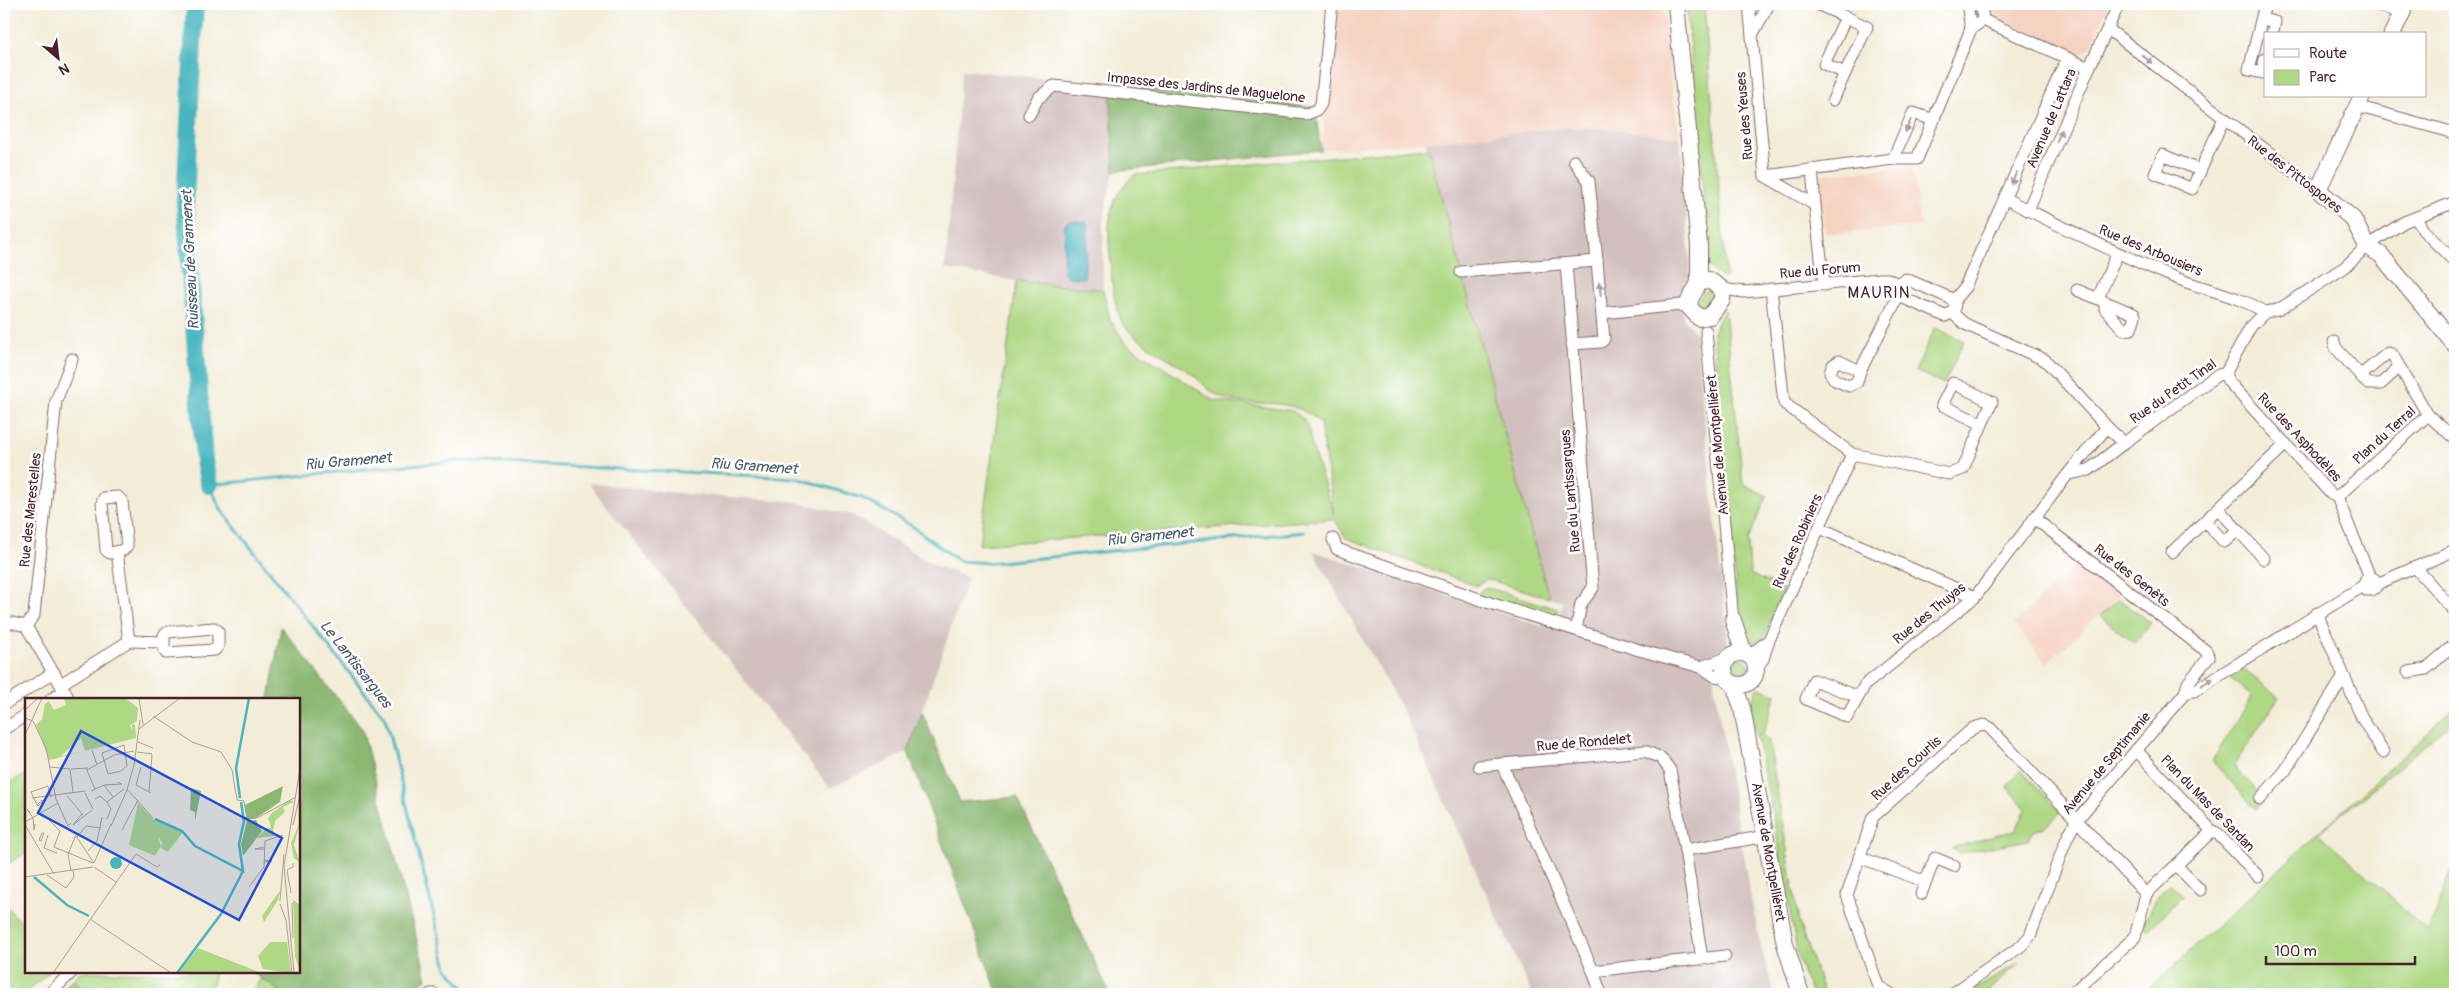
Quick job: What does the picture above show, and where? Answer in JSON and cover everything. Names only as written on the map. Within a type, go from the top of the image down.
[{"type":"street","name":"Impasse des Jardins de Maguelone","points":[[1029,115],[1038,98],[1054,86],[1307,114],[1317,110],[1321,104],[1332,4]]},
{"type":"street","points":[[1676,4],[1699,245],[1713,288]]},
{"type":"street","name":"Rue des Yeuses","points":[[1749,4],[1765,176],[1815,205]]},
{"type":"street","points":[[1752,35],[1769,4]]},
{"type":"street","points":[[1817,4],[1867,27],[1832,100]]},
{"type":"street","points":[[1967,4],[1971,29]]},
{"type":"street","points":[[1981,4],[1983,20]]},
{"type":"street","points":[[2089,68],[2119,4]]},
{"type":"street","points":[[2264,64],[2262,73],[2249,70],[2266,4]]},
{"type":"street","points":[[2381,4],[2406,8],[2393,32]]},
{"type":"street","points":[[1845,73],[1824,64],[1846,17]]},
{"type":"street","points":[[2262,19],[2275,22],[2272,32]]},
{"type":"street","points":[[1765,176],[1893,159],[1917,159],[1971,29],[1983,20]]},
{"type":"street","points":[[1983,20],[2067,58]]},
{"type":"street","name":"Rue des Pittospores","points":[[2108,29],[2318,190],[2352,219],[2367,246],[2381,254],[2455,344]]},
{"type":"street","name":"Avenue de Lattara","points":[[1954,300],[1965,287],[2006,199],[2067,58],[2089,68],[2028,210]]},
{"type":"street","points":[[2318,190],[2360,100],[2367,109],[2455,133]]},
{"type":"street","points":[[1893,159],[1914,113],[1934,120]]},
{"type":"street","points":[[2200,170],[2224,118]]},
{"type":"street","points":[[1572,344],[1601,342],[1604,339],[1589,181],[1574,161]]},
{"type":"street","points":[[1812,169],[1824,285]]},
{"type":"street","points":[[2006,199],[2028,210]]},
{"type":"street","name":"Rue du Petit Tinal","points":[[2124,443],[2217,375],[2225,374],[2251,326],[2265,312],[2278,310],[2337,273],[2367,246],[2404,222],[2455,202]]},
{"type":"street","name":"Rue des Arbousiers","points":[[2028,210],[2117,254],[2178,279],[2250,303],[2265,312]]},
{"type":"street","points":[[2416,218],[2423,230],[2455,262]]},
{"type":"street","points":[[2076,290],[2102,301],[2117,254]]},
{"type":"street","points":[[1461,272],[1597,261]]},
{"type":"street","name":"Rue du Lantissargues","points":[[1566,264],[1594,588],[1581,604],[1576,630]]},
{"type":"street","name":"Rue du Forum","points":[[1713,288],[1744,292],[1888,279],[1898,289]]},
{"type":"street","points":[[1860,371],[1898,289],[1906,279],[1954,300],[1956,306],[1952,313],[1945,316],[1898,289]]},
{"type":"street","points":[[1696,313],[1713,288]]},
{"type":"street","points":[[1696,313],[1713,288]]},
{"type":"street","points":[[1771,290],[1784,403],[1852,454],[1949,474],[1963,469],[1982,424]]},
{"type":"street","points":[[1602,312],[1696,313]]},
{"type":"street","name":"Avenue de Montpelliéret","points":[[1696,313],[1733,620],[1742,658]]},
{"type":"street","points":[[1952,313],[1965,324],[2045,360],[2124,443],[2089,470],[2068,474]]},
{"type":"street","points":[[2334,342],[2336,348],[2368,384],[2380,384],[2399,367]]},
{"type":"street","name":"Plan du Terral","points":[[2361,375],[2388,353],[2392,354],[2428,415],[2455,438]]},
{"type":"street","name":"Rue des Marestelles","points":[[26,626],[34,615],[56,401],[72,359]]},
{"type":"street","name":"Rue des Asphodèles","points":[[2225,374],[2228,381],[2331,494],[2337,497],[2370,582]]},
{"type":"street","name":"Plan du Terral","points":[[2337,497],[2428,415]]},
{"type":"street","name":"Rue des Thuyas","points":[[1856,696],[1864,685],[1975,598],[2034,518],[2107,427]]},
{"type":"street","points":[[2172,552],[2286,444]]},
{"type":"street","name":"Rue des Robiniers","points":[[1742,658],[1763,659],[1769,640],[1852,454]]},
{"type":"street","points":[[118,497],[122,501],[127,546],[117,552],[110,553],[106,550],[102,502],[104,498],[118,497]]},
{"type":"street","points":[[2218,508],[2264,559]]},
{"type":"street","name":"Rue des Genêts","points":[[2034,518],[2206,651],[2210,657]]},
{"type":"street","points":[[2205,521],[2224,542],[2238,530]]},
{"type":"street","points":[[1820,528],[1975,598]]},
{"type":"street","points":[[1332,540],[1337,548],[1490,603],[1701,667],[1715,676],[1736,682],[1753,677],[1742,658]]},
{"type":"street","name":"Avenue de Septimanie","points":[[2185,693],[2194,691],[2228,668],[2370,582],[2416,568],[2455,550]]},
{"type":"street","points":[[117,552],[129,641]]},
{"type":"street","points":[[2416,568],[2455,612]]},
{"type":"street","points":[[2317,613],[2362,718],[2383,752]]},
{"type":"street","points":[[4,623],[26,626],[65,691]]},
{"type":"street","points":[[214,628],[218,631],[218,646],[215,650],[166,652],[163,642],[164,635],[168,632],[214,628]]},
{"type":"street","points":[[53,698],[65,691],[129,641],[163,642]]},
{"type":"street","points":[[2408,672],[2426,670],[2455,644]]},
{"type":"street","points":[[2210,657],[2215,658],[2228,668]]},
{"type":"street","name":"Avenue de Septimanie","points":[[1952,994],[2021,946],[2030,936],[2067,838],[2076,821],[2185,693],[2188,683],[2210,657]]},
{"type":"street","points":[[1701,667],[1742,658]]},
{"type":"street","points":[[1736,682],[1724,665],[1742,658]]},
{"type":"street","points":[[4,704],[54,672]]},
{"type":"street","points":[[2260,799],[2285,771],[2344,676]]},
{"type":"street","name":"Avenue de Montpelliéret","points":[[1736,682],[1767,836],[1785,944],[1802,994]]},
{"type":"street","points":[[4,729],[25,716]]},
{"type":"street","name":"Rue des Courlis","points":[[1891,994],[1878,986],[1847,895],[1873,818],[1973,728],[1979,726],[1989,727],[2146,894]]},
{"type":"street","name":"Plan du Mas de Sardan","points":[[2136,750],[2212,831],[2217,833],[2258,876]]},
{"type":"street","name":"Rue de Rondelet","points":[[1479,766],[1645,751],[1661,758],[1670,770],[1702,959]]},
{"type":"street","points":[[1502,764],[1593,971],[1601,994]]},
{"type":"street","points":[[2071,994],[2135,937],[2146,894],[2212,831]]},
{"type":"street","points":[[1685,850],[1767,836]]},
{"type":"street","points":[[1859,858],[1926,882]]},
{"type":"street","points":[[1921,894],[1935,858],[1954,866]]},
{"type":"street","points":[[2177,866],[2200,890]]},
{"type":"street","points":[[1593,971],[1725,956]]},
{"type":"street","points":[[49,994],[71,973]]},
{"type":"shaded area","points":[[1338,4],[1663,4],[1672,92],[1680,137],[1591,127],[1549,129],[1426,142],[1321,150]]},
{"type":"shaded area","points":[[1986,4],[2109,4],[2091,47],[2080,55],[1988,16]]},
{"type":"shaded area","points":[[962,70],[1110,85],[1114,171],[1103,222],[1103,290],[1017,281],[945,269]]},
{"type":"shaded area","points":[[1591,127],[1680,137],[1691,276],[1682,296],[1684,319],[1695,332],[1728,644],[1713,654],[1714,686],[1748,883],[1761,947],[1774,994],[1532,994],[1404,713],[1313,551],[1554,630],[1563,602],[1549,598],[1426,142],[1549,129]]},
{"type":"shaded area","points":[[1912,166],[1920,226],[1825,234],[1819,180],[1821,176],[1824,174]]},
{"type":"shaded area","points":[[588,483],[687,494],[791,501],[852,515],[934,565],[968,578],[908,752],[830,788]]},
{"type":"shaded area","points":[[2081,562],[2120,596],[2047,663],[2013,624]]},
{"type":"green space","points":[[1686,4],[1704,4],[1726,277],[1721,278],[1710,268]]},
{"type":"green space","points":[[1110,85],[1315,107],[1321,150],[1114,171]]},
{"type":"green space","points":[[1428,148],[1549,598],[1487,579],[1477,586],[1346,538],[1334,519],[979,545],[1017,281],[1103,290],[1110,319],[1125,343],[1213,400],[1293,411],[1307,424],[1312,447],[1334,515],[1320,423],[1298,408],[1287,405],[1240,402],[1221,397],[1210,391],[1188,371],[1141,341],[1128,330],[1119,315],[1112,283],[1109,231],[1112,211],[1119,192],[1134,175]]},
{"type":"green space","points":[[1707,289],[1712,289],[1715,298],[1708,308],[1702,310],[1697,305],[1698,299]]},
{"type":"green space","points":[[1725,310],[1743,484],[1767,496],[1748,540],[1750,574],[1783,590],[1763,640],[1753,643],[1746,639],[1739,621],[1713,333],[1718,320]]},
{"type":"green space","points":[[1935,328],[1964,341],[1944,384],[1915,371]]},
{"type":"green space","points":[[1486,587],[1558,609],[1555,621],[1481,597],[1479,592]]},
{"type":"green space","points":[[2119,599],[2151,623],[2134,643],[2100,616]]},
{"type":"green space","points":[[281,627],[362,729],[427,979],[401,994],[284,994],[253,973],[300,973],[300,698],[269,698]]},
{"type":"green space","points":[[1740,658],[1747,661],[1750,668],[1747,675],[1740,678],[1733,675],[1730,668],[1733,661]]},
{"type":"green space","points":[[2243,669],[2279,697],[2234,766],[2256,790],[2263,802],[2256,809],[2212,761],[2252,697],[2230,678]]},
{"type":"green space","points":[[1758,687],[1776,695],[1762,736],[1769,741],[1799,923],[1824,994],[1811,994],[1798,958],[1780,852],[1750,705]]},
{"type":"green space","points":[[2455,708],[2455,720],[2319,833],[2428,931],[2455,860],[2455,994],[2143,994]]},
{"type":"green space","points":[[922,712],[960,802],[1017,797],[1110,994],[998,994],[908,752]]},
{"type":"green space","points":[[2021,770],[2061,812],[2045,827],[2034,831],[2028,840],[1960,853],[1952,848],[2016,830],[2026,809],[2007,786]]},
{"type":"green space","points":[[25,775],[25,854],[4,866],[4,786]]},
{"type":"green space","points":[[2170,883],[2183,896],[2148,930],[2143,925],[2155,899]]},
{"type":"green space","points":[[4,904],[25,926],[25,973],[49,973],[24,994],[4,994]]},
{"type":"green space","points":[[2020,962],[1985,994],[1968,994]]},
{"type":"green space","points":[[79,973],[215,973],[210,994],[115,994],[113,989],[100,994],[84,994],[74,978]]},
{"type":"green space","points":[[74,978],[84,994],[57,994]]},
{"type":"green space","points":[[261,978],[284,994],[250,994]]},
{"type":"water","points":[[1069,221],[1087,223],[1088,229],[1084,278],[1068,277],[1063,272],[1065,224]]},
{"type":"waterway","name":"Ruisseau de Gramenet","points":[[195,4],[185,202],[204,460],[209,485]]},
{"type":"waterway","name":"Riu Gramenet","points":[[469,994],[447,968],[385,718],[222,511],[209,485],[463,461],[797,478],[862,498],[912,526],[959,561],[990,563],[1305,532]]},
{"type":"district","name":"MAURIN","points":[[1879,292]]},
{"type":"water label","name":"Le Lantissargues","points":[[356,664]]}]
